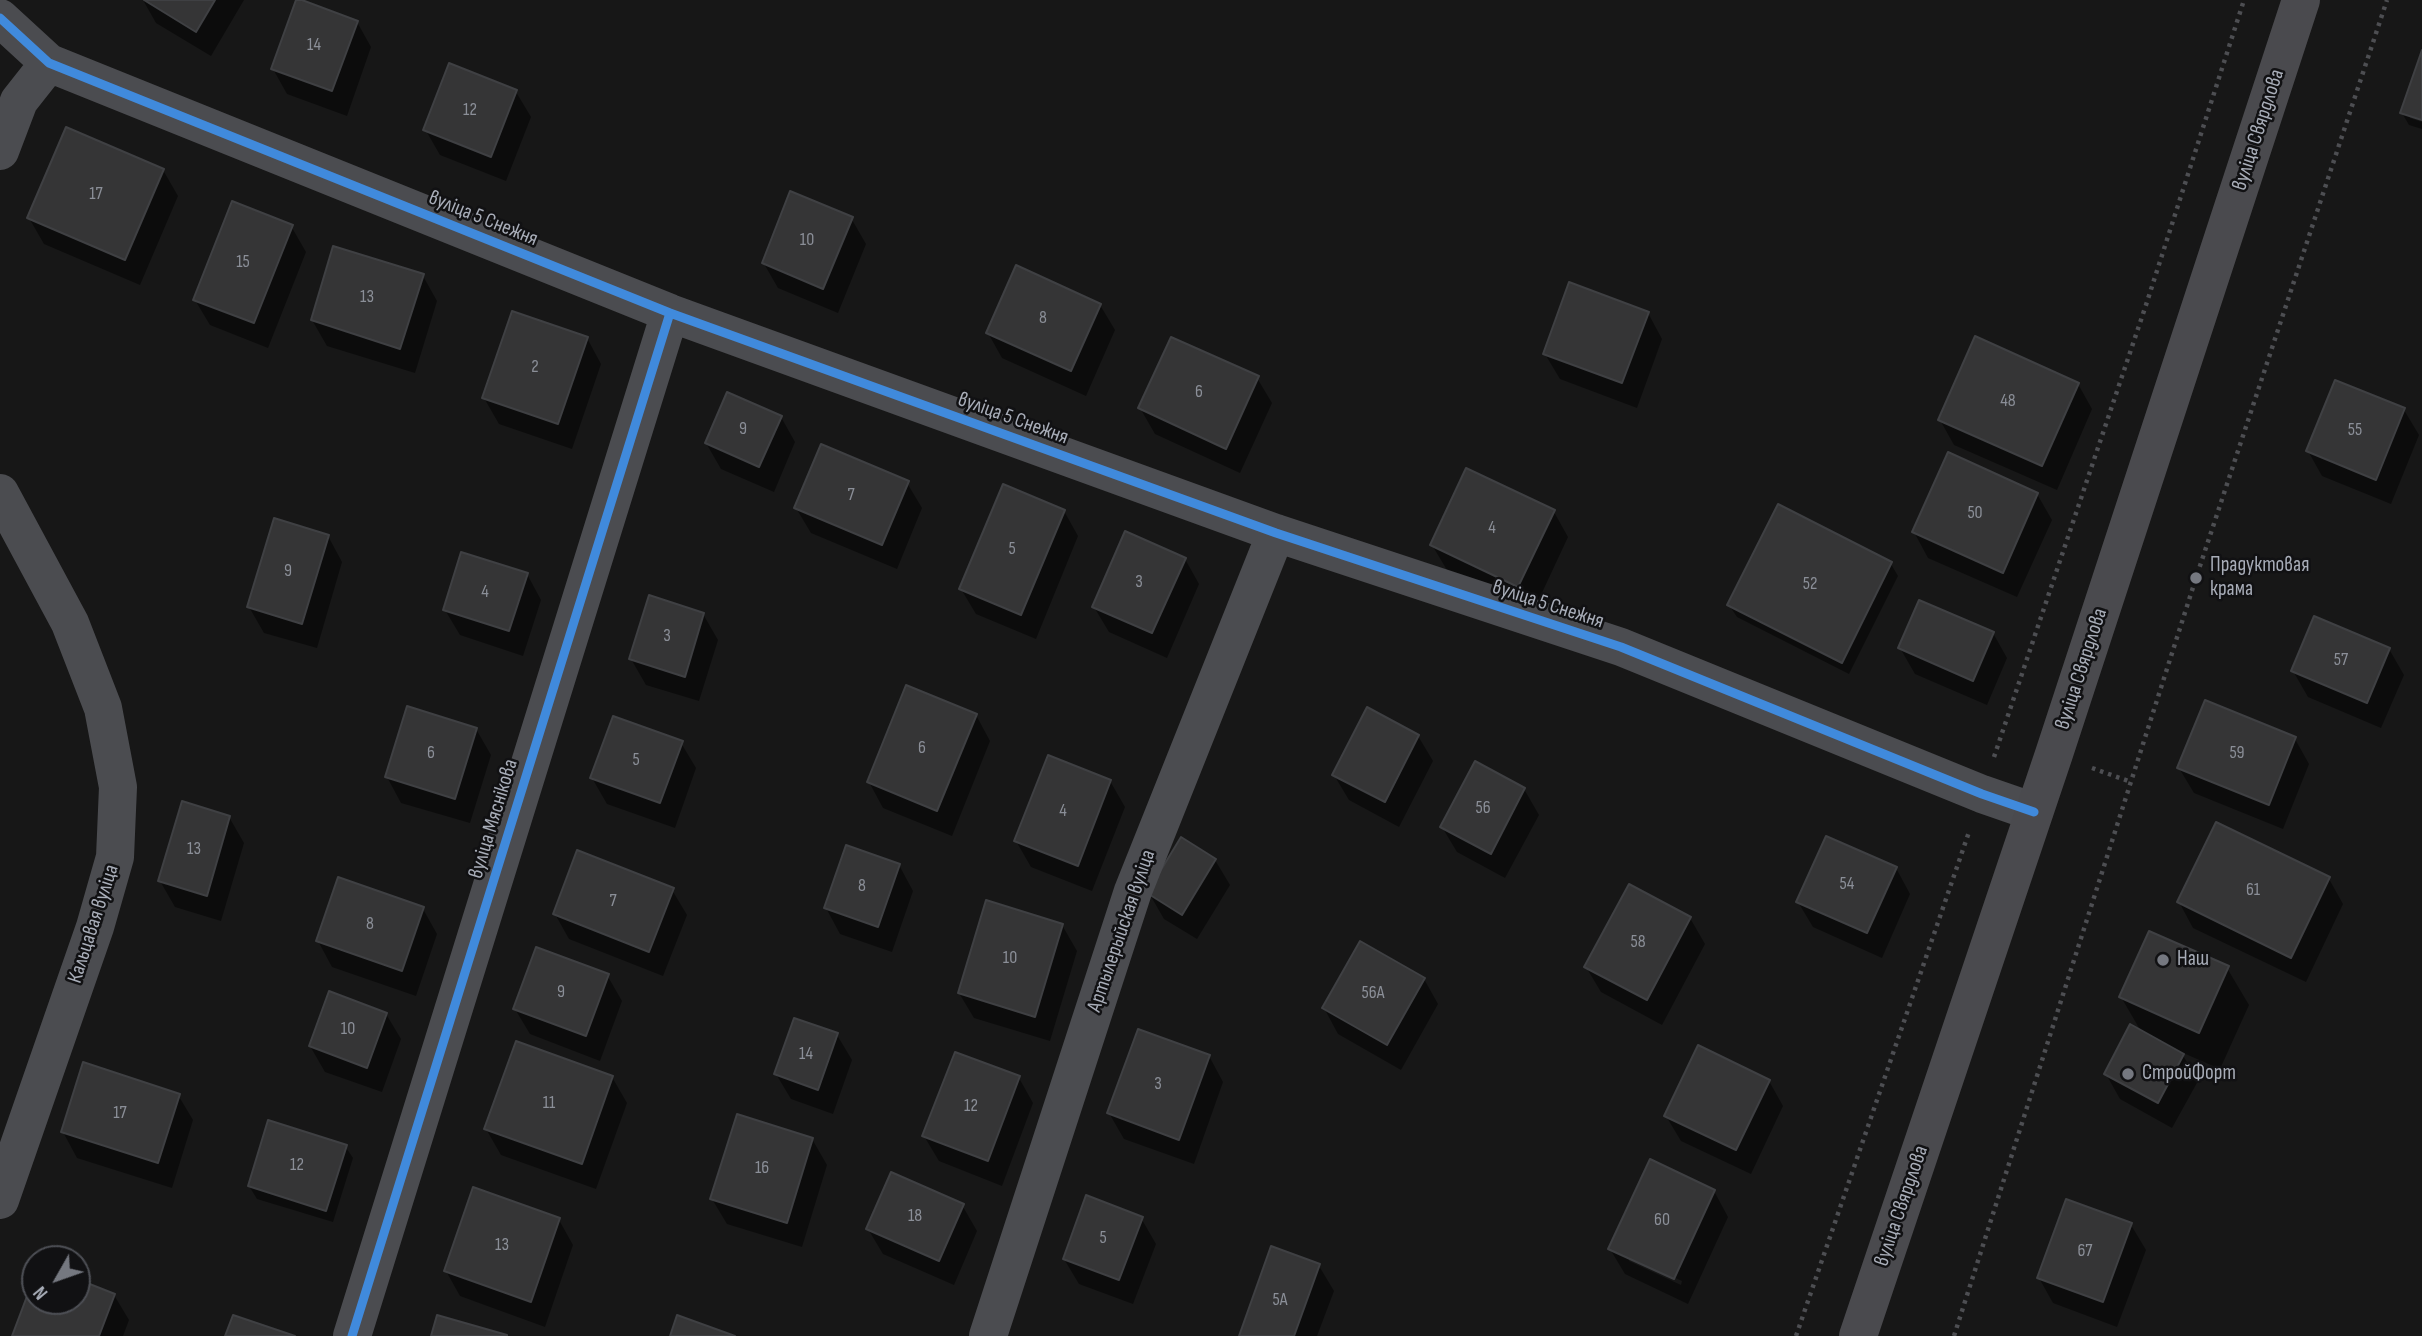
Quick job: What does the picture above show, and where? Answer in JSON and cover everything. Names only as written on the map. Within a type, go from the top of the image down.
[{"type":"main road","name":"вуліца Свярдлова","points":[[1858,1336],[2034,812],[2301,0]]},
{"type":"street","name":"вуліца 5 Снежня","points":[[0,18],[49,63],[670,313],[1276,533],[1621,647],[1982,794],[2034,812]]},
{"type":"street","points":[[0,151],[19,101],[49,63]]},
{"type":"street","name":"вуліца Мяснікова","points":[[352,1336],[670,313]]},
{"type":"street","name":"Кальцавая вуліца","points":[[0,493],[70,623],[103,708],[118,787],[115,857],[95,927],[0,1200]]},
{"type":"street","name":"Артылерыйская вуліца","points":[[988,1336],[1133,891],[1276,533]]},
{"type":"path","points":[[1796,1336],[2146,305],[2244,0]]},
{"type":"path","points":[[1954,1336],[2192,591],[2387,0]]},
{"type":"building","points":[[144,0],[215,0],[196,32]]},
{"type":"building","points":[[296,0],[358,21],[332,91],[271,69]]},
{"type":"building","points":[[2422,50],[2422,120],[2400,113]]},
{"type":"building","points":[[449,63],[517,90],[491,157],[423,130]]},
{"type":"building","points":[[66,127],[164,169],[125,260],[27,218]]},
{"type":"building","points":[[790,191],[853,217],[823,289],[762,263]]},
{"type":"building","points":[[232,201],[293,225],[254,323],[193,300]]},
{"type":"building","points":[[333,246],[424,274],[400,349],[311,320]]},
{"type":"building","points":[[1016,265],[1101,304],[1071,371],[986,333]]},
{"type":"building","points":[[1569,282],[1649,312],[1622,383],[1543,354]]},
{"type":"building","points":[[512,311],[588,337],[558,424],[482,398]]},
{"type":"building","points":[[1975,336],[2079,383],[2042,466],[1938,420]]},
{"type":"building","points":[[1171,337],[1259,376],[1226,449],[1138,408]]},
{"type":"building","points":[[2335,380],[2405,408],[2376,480],[2306,451]]},
{"type":"building","points":[[727,392],[782,416],[759,467],[705,443]]},
{"type":"building","points":[[821,444],[909,481],[882,545],[794,508]]},
{"type":"building","points":[[1948,452],[2038,493],[2003,573],[1912,532]]},
{"type":"building","points":[[1466,468],[1555,510],[1518,587],[1430,545]]},
{"type":"building","points":[[1003,484],[1065,510],[1021,615],[959,589]]},
{"type":"building","points":[[1778,504],[1892,562],[1842,663],[1727,605]]},
{"type":"building","points":[[274,518],[329,535],[302,624],[247,607]]},
{"type":"building","points":[[1125,531],[1186,558],[1152,633],[1092,607]]},
{"type":"building","points":[[461,552],[528,573],[509,631],[443,610]]},
{"type":"building","points":[[649,595],[704,613],[685,677],[629,659]]},
{"type":"building","points":[[1919,600],[1994,632],[1973,681],[1898,648]]},
{"type":"building","points":[[2314,616],[2390,648],[2367,703],[2291,671]]},
{"type":"building","points":[[906,685],[977,714],[937,811],[867,782]]},
{"type":"building","points":[[2205,700],[2296,737],[2269,805],[2177,768]]},
{"type":"building","points":[[407,706],[477,728],[455,799],[385,777]]},
{"type":"building","points":[[1367,707],[1419,735],[1385,802],[1332,775]]},
{"type":"building","points":[[613,716],[683,741],[660,803],[590,778]]},
{"type":"building","points":[[1048,755],[1111,780],[1078,866],[1014,841]]},
{"type":"building","points":[[1475,761],[1525,788],[1491,854],[1440,827]]},
{"type":"building","points":[[182,801],[230,816],[207,896],[158,881]]},
{"type":"building","points":[[2216,822],[2330,877],[2291,958],[2177,902]]},
{"type":"building","points":[[1826,836],[1897,867],[1867,933],[1796,902]]},
{"type":"building","points":[[1181,837],[1216,859],[1182,915],[1147,893]]},
{"type":"building","points":[[846,845],[900,864],[878,927],[824,908]]},
{"type":"building","points":[[577,850],[674,888],[649,952],[553,914]]},
{"type":"building","points":[[338,877],[424,907],[402,971],[316,941]]},
{"type":"building","points":[[1629,884],[1691,917],[1647,1000],[1584,967]]},
{"type":"building","points":[[986,900],[1063,924],[1035,1017],[958,993]]},
{"type":"building","points":[[2149,931],[2229,966],[2199,1033],[2119,997]]},
{"type":"building","points":[[1360,941],[1425,978],[1387,1045],[1322,1008]]},
{"type":"building","points":[[536,947],[609,974],[586,1036],[513,1009]]},
{"type":"building","points":[[329,991],[387,1013],[367,1068],[309,1046]]},
{"type":"building","points":[[794,1018],[838,1033],[818,1090],[774,1074]]},
{"type":"building","points":[[2130,1024],[2184,1054],[2158,1103],[2104,1074]]},
{"type":"building","points":[[1138,1029],[1210,1055],[1179,1140],[1107,1113]]},
{"type":"building","points":[[516,1041],[613,1076],[582,1164],[484,1129]]},
{"type":"building","points":[[1698,1045],[1770,1080],[1736,1150],[1664,1116]]},
{"type":"building","points":[[955,1052],[1020,1076],[988,1161],[922,1136]]},
{"type":"building","points":[[83,1062],[180,1094],[158,1163],[61,1132]]},
{"type":"building","points":[[737,1114],[813,1138],[787,1223],[710,1199]]},
{"type":"building","points":[[268,1120],[347,1145],[326,1211],[248,1186]]},
{"type":"building","points":[[1650,1159],[1715,1190],[1674,1279],[1608,1249]]},
{"type":"building","points":[[891,1172],[964,1204],[939,1261],[866,1229]]},
{"type":"building","points":[[473,1187],[560,1218],[531,1302],[444,1271]]},
{"type":"building","points":[[1086,1195],[1143,1217],[1119,1280],[1063,1259]]},
{"type":"building","points":[[2066,1199],[2132,1223],[2103,1302],[2037,1278]]},
{"type":"building","points":[[1271,1246],[1320,1264],[1294,1336],[1239,1336]]},
{"type":"building","points":[[91,1285],[115,1294],[99,1336],[12,1336],[21,1312],[21,1315],[91,1315]]},
{"type":"building","points":[[233,1315],[295,1336],[225,1336]]},
{"type":"building","points":[[437,1315],[507,1335],[507,1336],[431,1336]]},
{"type":"building","points":[[677,1315],[735,1336],[670,1336]]},
{"type":"cycle path","points":[[0,18],[49,63],[670,313],[1276,533],[1621,647],[1982,794],[2034,812]]},
{"type":"cycle path","points":[[352,1336],[670,313]]},
{"type":"place","name":"Прадуктовая крама","points":[[2196,578]]},
{"type":"place","name":"Наш","points":[[2163,960]]},
{"type":"place","name":"СтройФорт","points":[[2128,1074]]}]
